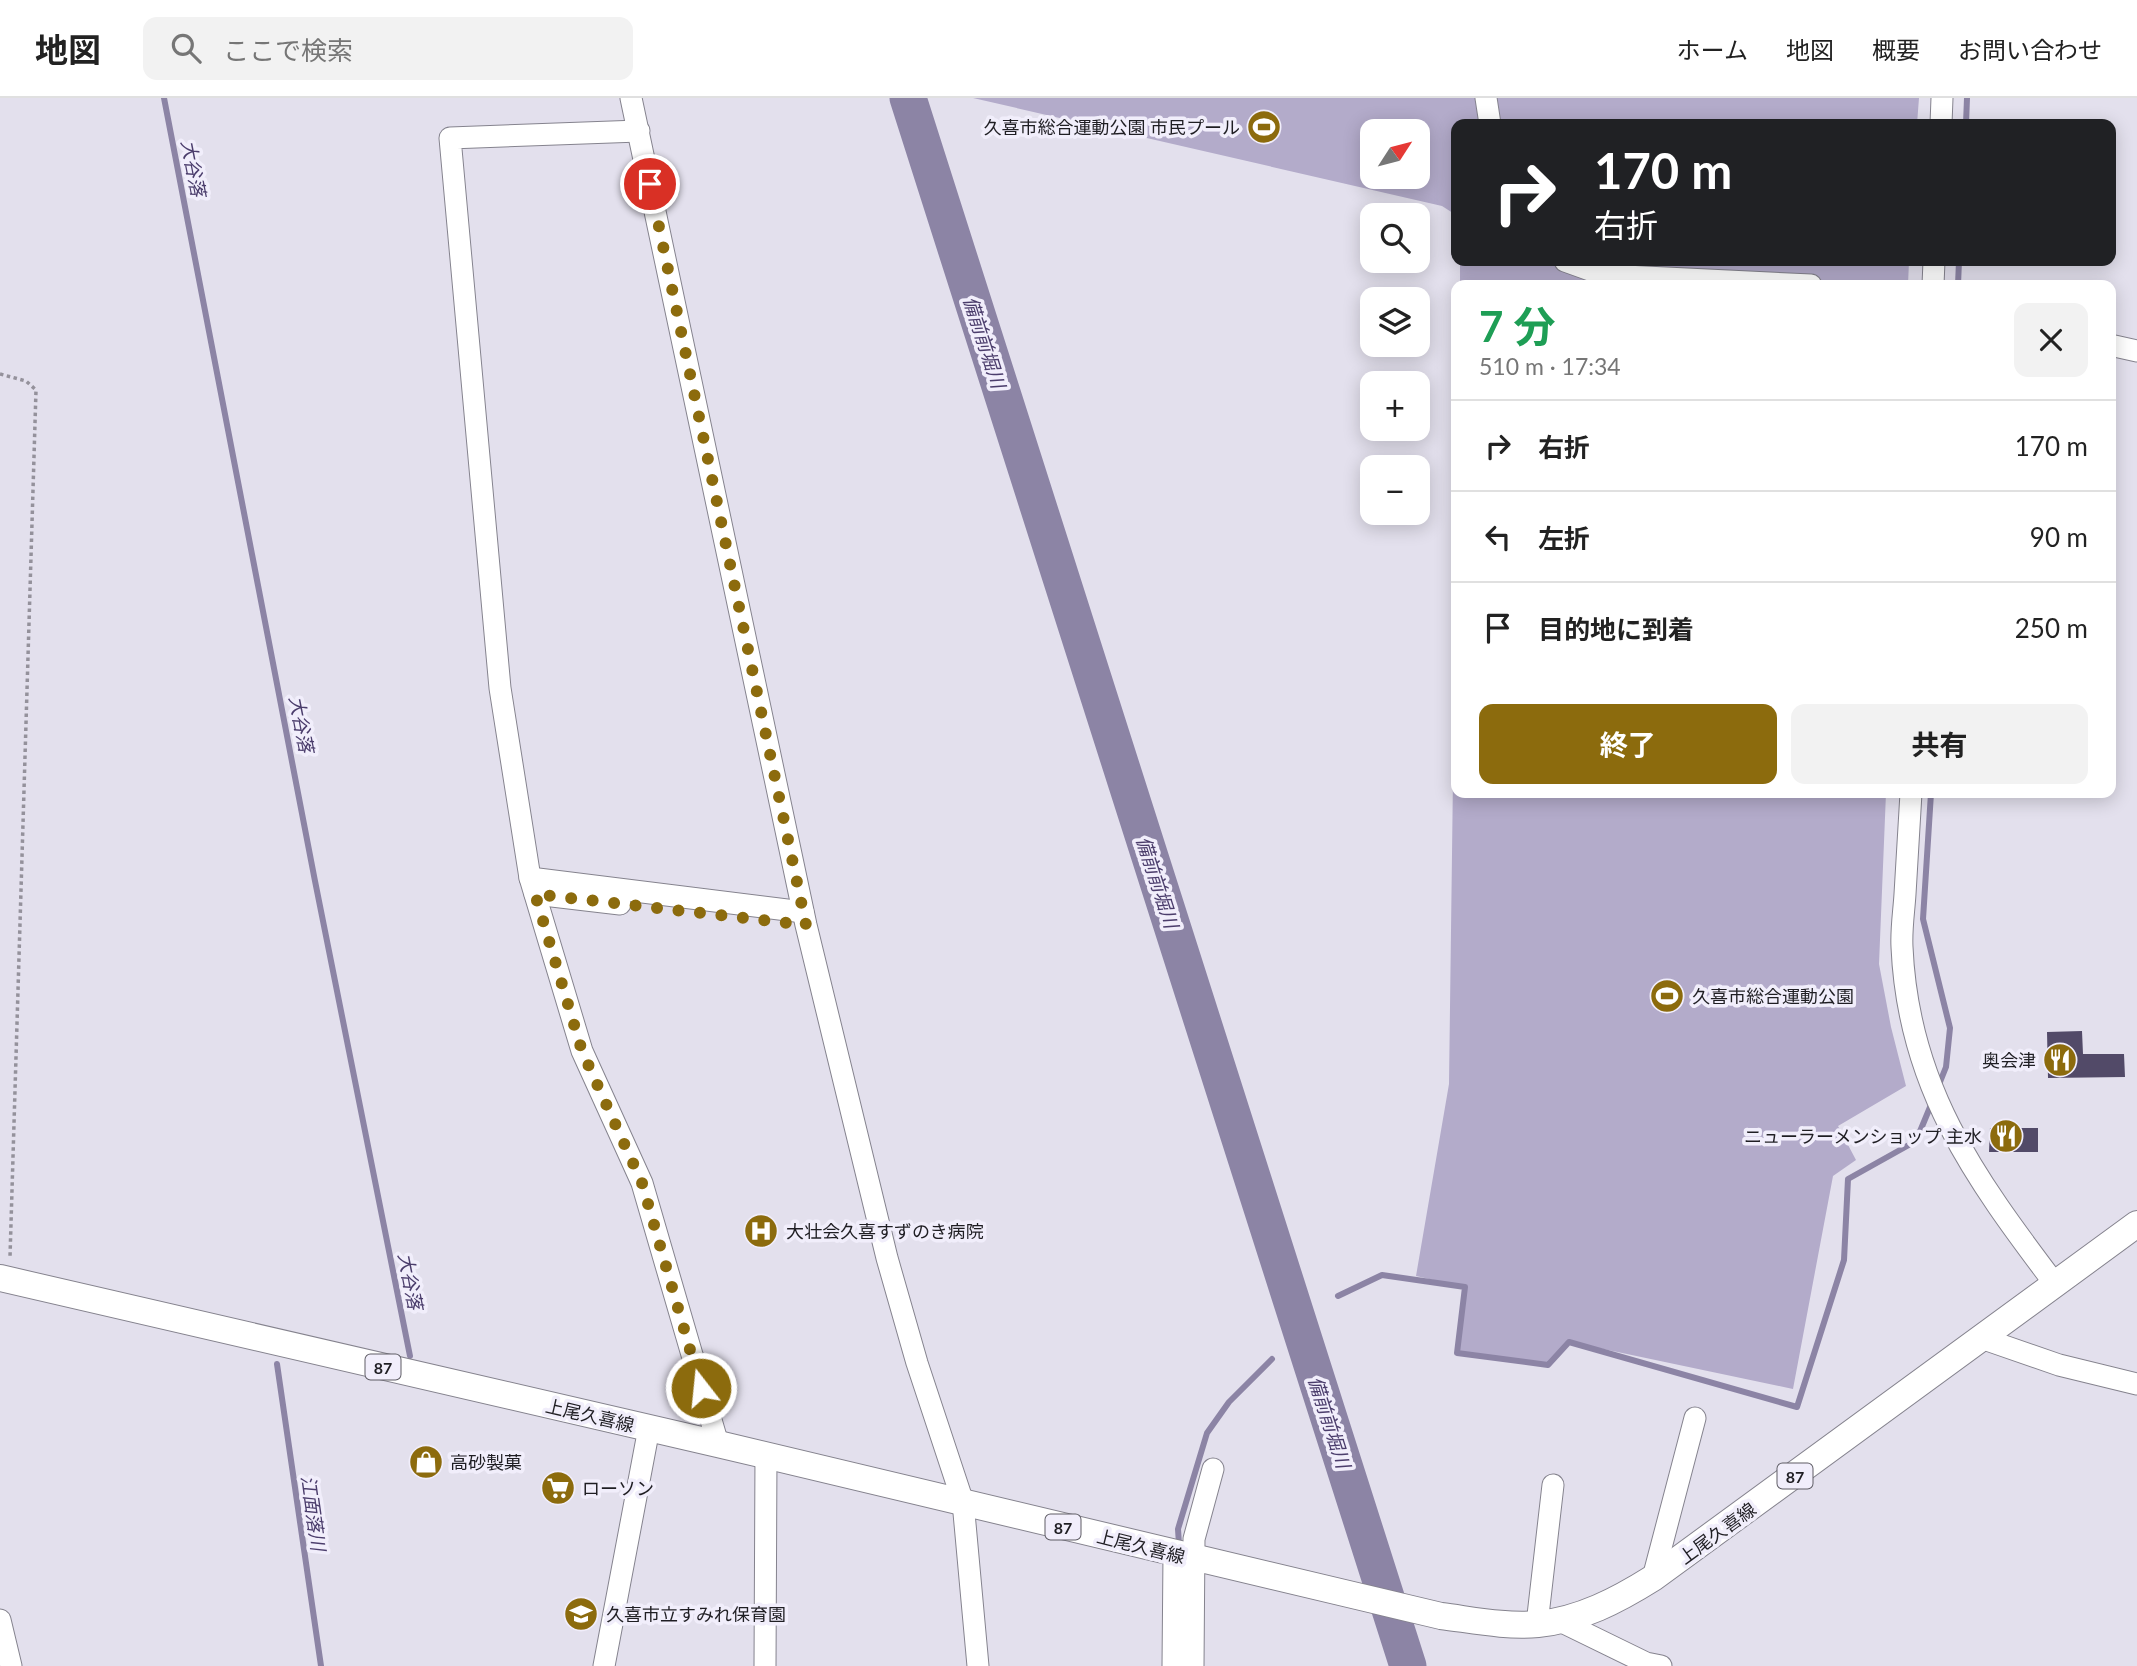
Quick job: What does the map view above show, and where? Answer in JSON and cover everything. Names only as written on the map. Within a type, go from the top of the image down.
[{"type":"main road","name":"上尾久喜線","points":[[4,1279],[766,1455],[1441,1616],[1498,1623],[1549,1623],[1622,1598],[1653,1578],[2137,1224]]},
{"type":"street","points":[[631,98],[805,918],[887,1258],[917,1363],[963,1502],[978,1666]]},
{"type":"street","points":[[1486,98],[1489,119]]},
{"type":"street","points":[[1941,119],[1942,98]]},
{"type":"street","points":[[639,131],[450,138],[500,688],[532,886],[582,1051],[642,1183],[718,1444]]},
{"type":"street","points":[[1579,266],[1604,275],[1708,280]]},
{"type":"street","points":[[2116,346],[2137,351]]},
{"type":"street","points":[[1911,798],[1902,945],[1907,999],[1916,1043],[1938,1107],[1963,1151],[2006,1219],[2055,1284]]},
{"type":"street","points":[[532,886],[805,918]]},
{"type":"street","points":[[1981,1338],[2059,1364],[2137,1384]]},
{"type":"street","points":[[1653,1578],[1695,1418]]},
{"type":"street","points":[[604,1666],[649,1428]]},
{"type":"street","points":[[765,1666],[766,1455]]},
{"type":"street","points":[[1173,1666],[1184,1556],[1194,1539],[1213,1469]]},
{"type":"street","points":[[1553,1485],[1549,1623],[1646,1663],[1661,1666]]},
{"type":"street","points":[[1184,1556],[1192,1666]]},
{"type":"street","points":[[0,1620],[11,1666]]},
{"type":"path","points":[[0,374],[26,381],[36,390],[10,1259],[4,1279]]},
{"type":"shaded area","points":[[973,98],[1919,98],[1917,119],[1451,119],[1451,212],[1442,206],[1368,189],[1430,189],[1430,119],[1360,119],[1360,187]]},
{"type":"shaded area","points":[[1460,266],[1909,266],[1908,280],[1460,280]]},
{"type":"shaded area","name":"久喜市総合運動公園","points":[[1453,798],[1886,798],[1879,964],[1906,1086],[1838,1126],[1856,1160],[1833,1176],[1793,1389],[1570,1342],[1548,1365],[1457,1353],[1464,1287],[1416,1276],[1449,1084]]},
{"type":"building","points":[[2082,1031],[2083,1054],[2124,1054],[2125,1077],[2048,1078],[2047,1032]]},
{"type":"building","points":[[1990,1128],[2038,1128],[2038,1152],[1989,1152]]},
{"type":"waterway","name":"大谷落","points":[[164,98],[410,1356]]},
{"type":"waterway","name":"備前前堀川","points":[[908,98],[1408,1666]]},
{"type":"waterway","points":[[1966,119],[1967,98]]},
{"type":"waterway","points":[[1958,280],[1959,266]]},
{"type":"waterway","points":[[1931,798],[1923,919],[1950,1028],[1946,1067],[1938,1087]]},
{"type":"waterway","points":[[1338,1296],[1382,1275],[1465,1287],[1457,1353],[1548,1365],[1569,1342],[1797,1407],[1844,1260],[1848,1179],[1916,1141],[1933,1100]]},
{"type":"waterway","points":[[1179,1544],[1178,1529],[1207,1433],[1229,1402],[1272,1359]]},
{"type":"waterway","name":"江面落川","points":[[277,1364],[321,1666]]},
{"type":"place","name":"久喜市総合運動公園 市民プール","points":[[1264,127]]},
{"type":"place","name":"久喜市総合運動公園","points":[[1667,996]]},
{"type":"place","name":"奥会津","points":[[2060,1060]]},
{"type":"place","name":"ニューラーメンショップ 主水","points":[[2006,1136]]},
{"type":"place","name":"大壮会久喜すずのき病院","points":[[761,1231]]},
{"type":"place","name":"高砂製菓","points":[[426,1462]]},
{"type":"place","name":"ローソン","points":[[558,1488]]},
{"type":"place","name":"久喜市立すみれ保育園","points":[[581,1614]]},
{"type":"route","points":[[650,184],[806,925],[535,894],[582,1051],[642,1183],[701,1388]]}]
